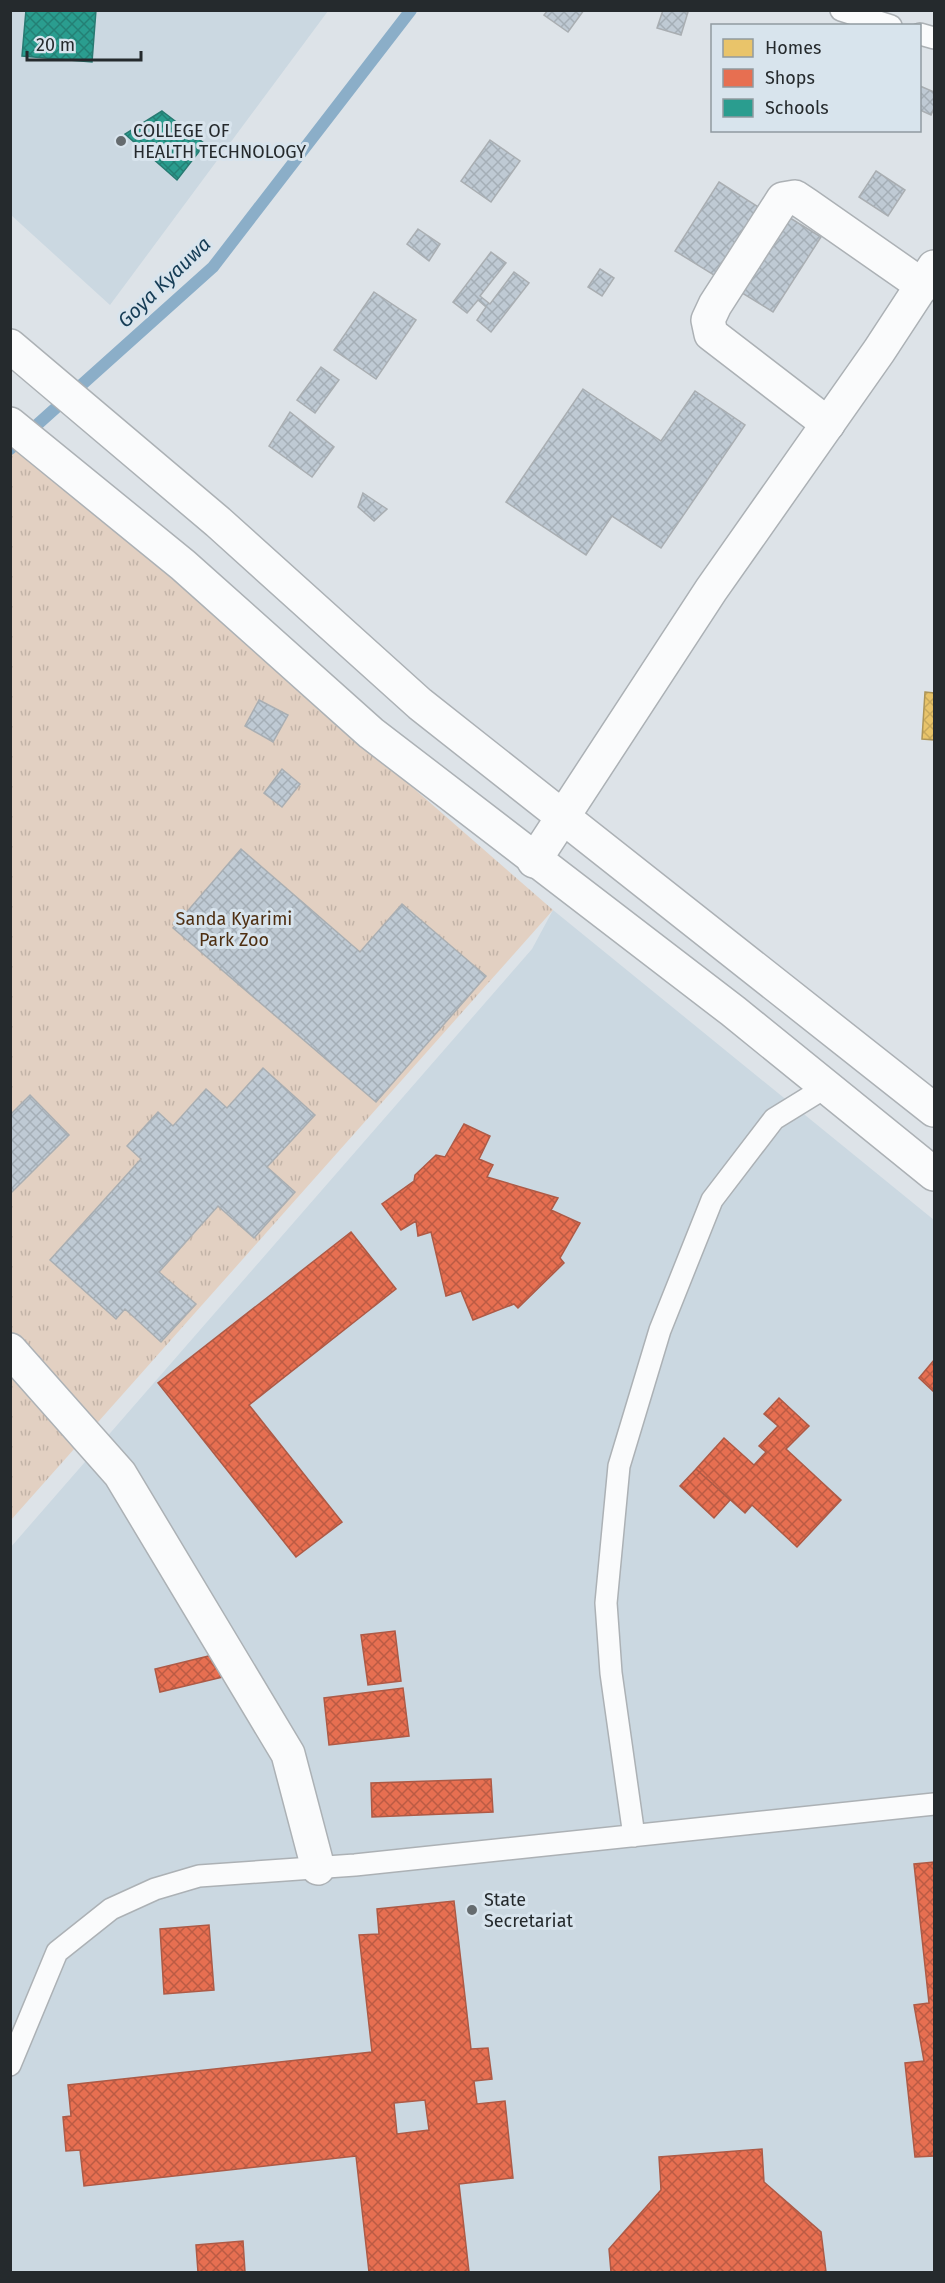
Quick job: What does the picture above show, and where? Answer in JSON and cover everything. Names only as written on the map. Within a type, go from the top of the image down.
[{"type":"main road","points":[[534,861],[711,590],[828,424],[928,277],[795,197],[783,199],[715,305],[708,320],[711,334],[828,424]]},
{"type":"main road","points":[[16,350],[218,522],[420,704],[561,818],[934,1110]]},
{"type":"main road","points":[[10,424],[183,565],[371,733],[534,861],[732,1011],[934,1174]]},
{"type":"main road","points":[[10,1350],[120,1474],[288,1754],[318,1868]]},
{"type":"lane","points":[[841,10],[885,24]]},
{"type":"lane","points":[[634,1836],[611,1673],[606,1603],[619,1466],[660,1330],[712,1200],[774,1119],[826,1087]]},
{"type":"lane","points":[[10,2065],[57,1952],[111,1909],[155,1889],[199,1876],[318,1868],[934,1804]]},
{"type":"shaded area","name":"COLLEGE OF HEALTH TECHNOLOGY","points":[[10,11],[328,11],[110,305],[11,215]]},
{"type":"shaded area","name":"State Secretariat","points":[[553,910],[934,1220],[934,2272],[11,2272],[10,1548],[532,949]]},
{"type":"green space","name":"Sanda Kyarimi Park Zoo","points":[[11,437],[553,910],[11,1520]]},
{"type":"building: Homes","points":[[925,692],[934,693],[934,740],[922,739]]},
{"type":"building: Shops","points":[[464,1124],[490,1136],[479,1159],[493,1165],[487,1177],[558,1198],[551,1210],[580,1223],[560,1258],[564,1263],[518,1308],[514,1304],[473,1320],[461,1291],[446,1296],[431,1232],[418,1236],[416,1221],[401,1230],[382,1204],[414,1181],[415,1175],[436,1155],[445,1157]]},
{"type":"building: Shops","points":[[351,1232],[396,1289],[249,1405],[342,1522],[296,1557],[158,1383]]},
{"type":"building: Shops","points":[[934,1360],[934,1392],[919,1378]]},
{"type":"building: Shops","points":[[779,1398],[809,1426],[786,1449],[841,1500],[797,1547],[752,1505],[745,1513],[696,1469],[724,1438],[754,1465],[766,1452],[759,1446],[778,1426],[764,1414]]},
{"type":"building: Shops","points":[[696,1469],[730,1500],[714,1518],[680,1486]]},
{"type":"building: Shops","points":[[395,1631],[401,1681],[368,1685],[361,1635]]},
{"type":"building: Shops","points":[[217,1654],[223,1677],[160,1692],[155,1669]]},
{"type":"building: Shops","points":[[403,1688],[409,1736],[329,1745],[324,1698]]},
{"type":"building: Shops","points":[[491,1779],[493,1812],[372,1817],[371,1783]]},
{"type":"building: Shops","points":[[934,1862],[934,2156],[915,2157],[905,2063],[924,2061],[914,2005],[929,2003],[914,1864]]},
{"type":"building: Shops","points":[[454,1901],[471,2049],[488,2048],[492,2079],[474,2081],[477,2104],[505,2101],[513,2178],[459,2184],[469,2272],[369,2272],[356,2156],[84,2186],[80,2150],[66,2151],[63,2117],[71,2116],[68,2085],[372,2052],[359,1935],[379,1934],[377,1909]],"holes":[[[425,2100],[429,2130],[397,2134],[394,2103]]]},
{"type":"building: Shops","points":[[209,1925],[214,1990],[164,1994],[160,1929]]},
{"type":"building: Shops","points":[[762,2149],[764,2182],[821,2232],[826,2272],[611,2272],[609,2249],[661,2190],[659,2157]]},
{"type":"building: Shops","points":[[243,2241],[245,2272],[198,2272],[196,2245]]},
{"type":"building: Schools","points":[[26,10],[96,10],[92,62],[22,56]]},
{"type":"building: Schools","points":[[162,111],[205,144],[177,180],[125,134]]},
{"type":"building: Other","points":[[548,10],[584,10],[568,32],[544,15]]},
{"type":"building: Other","points":[[663,10],[688,12],[681,35],[657,28]]},
{"type":"building: Other","points":[[921,86],[934,92],[934,108],[931,115],[921,110]]},
{"type":"building: Other","points":[[490,140],[520,161],[491,202],[461,181]]},
{"type":"building: Other","points":[[876,171],[905,190],[888,216],[859,197]]},
{"type":"building: Other","points":[[719,182],[766,212],[722,280],[675,251]]},
{"type":"building: Other","points":[[782,213],[821,237],[773,312],[734,288]]},
{"type":"building: Other","points":[[418,229],[440,244],[429,261],[407,244]]},
{"type":"building: Other","points":[[491,252],[506,263],[480,296],[490,304],[514,272],[529,283],[491,332],[477,320],[486,307],[478,300],[467,313],[453,302]]},
{"type":"building: Other","points":[[600,269],[614,278],[602,296],[588,287]]},
{"type":"building: Other","points":[[374,292],[416,320],[376,379],[334,350]]},
{"type":"building: Other","points":[[321,367],[339,380],[315,413],[297,400]]},
{"type":"building: Other","points":[[583,389],[661,441],[695,391],[745,425],[661,548],[612,516],[586,555],[506,502]]},
{"type":"building: Other","points":[[290,412],[334,447],[312,477],[269,446]]},
{"type":"building: Other","points":[[363,493],[387,509],[374,521],[358,507]]},
{"type":"building: Other","points":[[259,700],[288,715],[273,742],[245,726]]},
{"type":"building: Other","points":[[282,769],[300,784],[282,807],[264,793]]},
{"type":"building: Other","points":[[241,849],[360,952],[402,904],[486,976],[376,1102],[173,928]]},
{"type":"building: Other","points":[[263,1068],[315,1115],[267,1167],[295,1192],[254,1238],[218,1206],[159,1272],[196,1304],[161,1342],[125,1309],[116,1319],[50,1260],[141,1159],[127,1146],[158,1112],[173,1126],[206,1089],[227,1108]]},
{"type":"building: Other","points":[[30,1095],[69,1135],[10,1194],[10,1115]]},
{"type":"waterway","name":"Goya Kyauwa","points":[[10,449],[213,267],[411,10]]},
{"type":"place","name":"COLLEGE OF HEALTH TECHNOLOGY","points":[[121,141]]},
{"type":"place","name":"State Secretariat","points":[[472,1910]]}]
